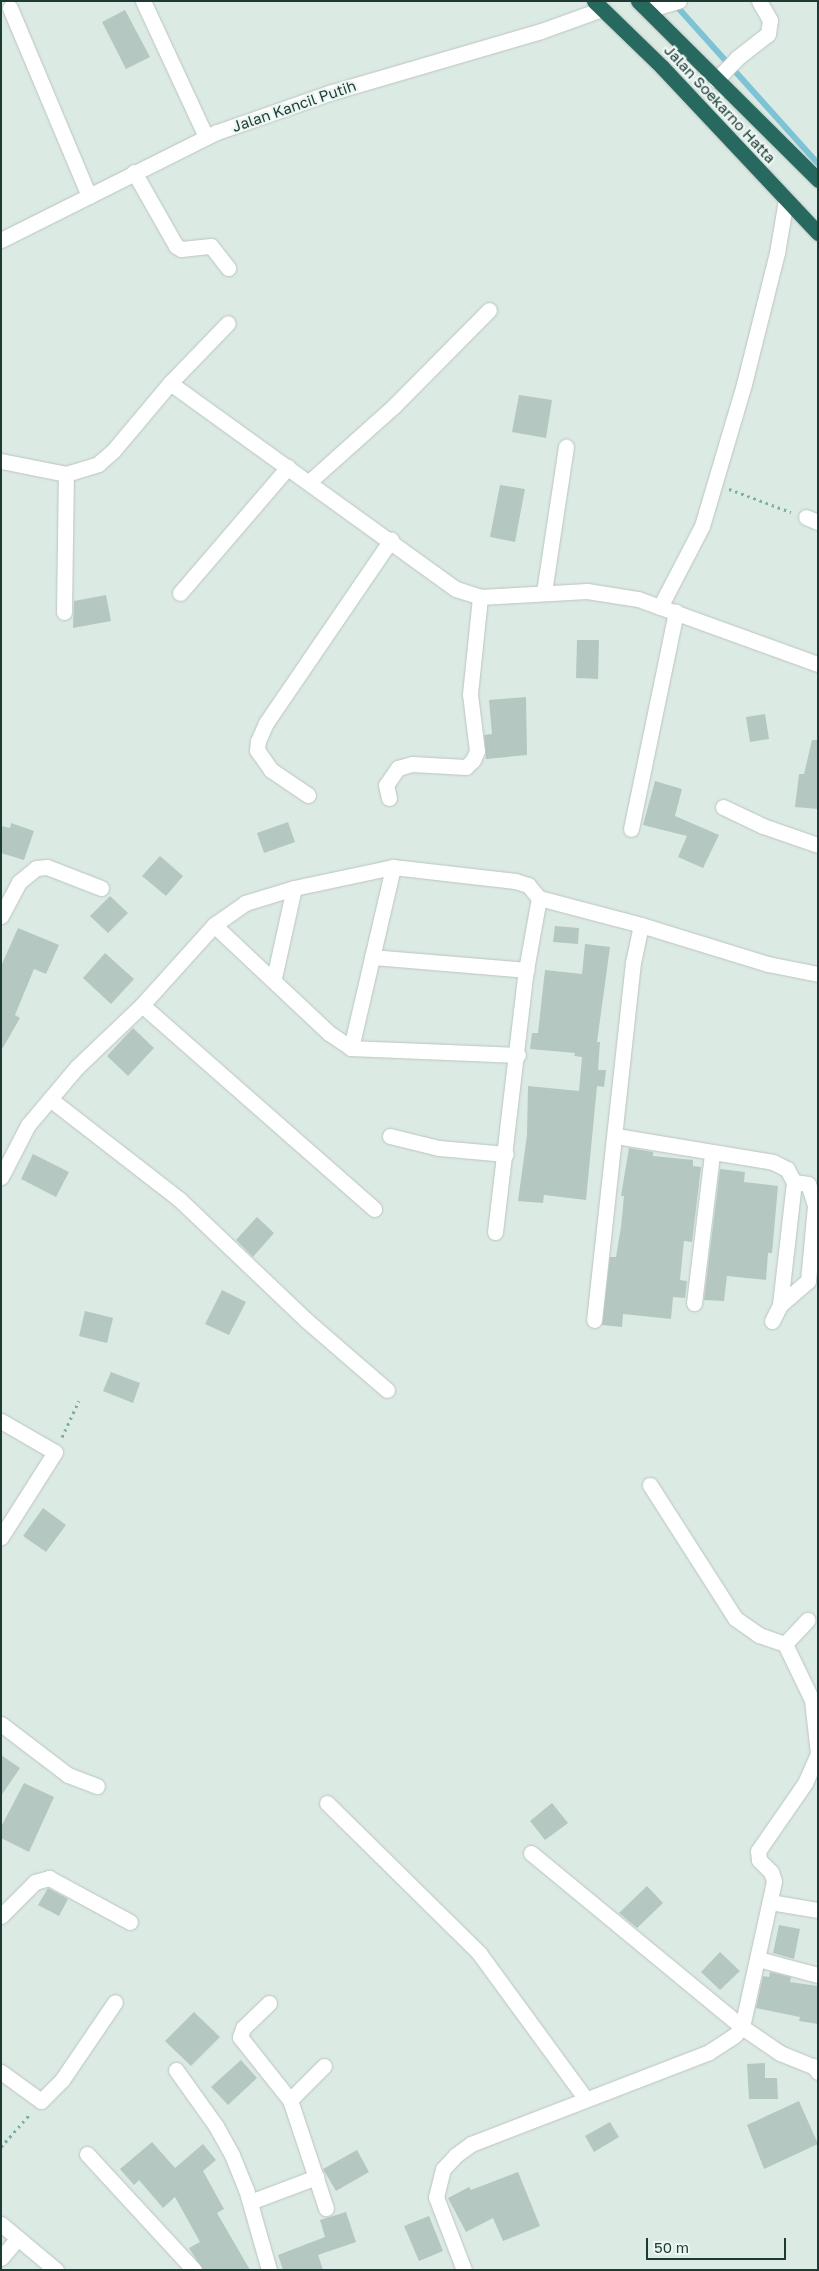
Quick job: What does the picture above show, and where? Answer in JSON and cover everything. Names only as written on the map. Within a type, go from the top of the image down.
[{"type":"highway","name":"Jalan Soekarno Hatta","points":[[598,5],[662,67],[818,233]]},
{"type":"highway","name":"Jalan Soekarno Hatta","points":[[643,6],[721,74],[818,180]]},
{"type":"street","points":[[143,1],[206,137]]},
{"type":"street","points":[[721,74],[737,58],[768,34],[770,20],[759,1]]},
{"type":"street","points":[[643,6],[673,3]]},
{"type":"street","name":"Jalan Kancil Putih","points":[[2,239],[206,137],[329,93],[541,31],[598,5]]},
{"type":"street","points":[[10,8],[89,196]]},
{"type":"street","points":[[134,172],[176,246],[181,249],[211,246],[228,268]]},
{"type":"street","points":[[660,607],[702,526],[744,384],[777,253],[786,200]]},
{"type":"street","points":[[309,482],[394,406],[489,310]]},
{"type":"street","points":[[1,460],[66,474],[98,464],[113,451],[170,383],[228,323]]},
{"type":"street","points":[[170,383],[391,540],[456,589],[480,597],[587,591],[638,599],[818,664]]},
{"type":"street","points":[[544,592],[566,447]]},
{"type":"street","points":[[180,593],[288,466]]},
{"type":"street","points":[[64,612],[66,474]]},
{"type":"street","points":[[308,796],[270,770],[257,750],[258,741],[266,723],[391,540]]},
{"type":"street","points":[[389,798],[386,785],[398,768],[412,764],[466,767],[473,760],[477,751],[470,694],[480,597]]},
{"type":"street","points":[[632,829],[676,612]]},
{"type":"street","points":[[723,807],[763,826],[818,845]]},
{"type":"street","points":[[1,916],[19,882],[36,868],[47,867],[101,888]]},
{"type":"street","points":[[351,1048],[393,867]]},
{"type":"street","points":[[1,1177],[28,1124],[77,1067],[142,1005],[214,925],[245,903],[294,888],[393,867],[516,882],[528,885],[539,898],[641,924],[768,964],[818,974]]},
{"type":"street","points":[[274,978],[294,888]]},
{"type":"street","points":[[494,1232],[506,1154],[526,970],[539,898]]},
{"type":"street","points":[[594,1320],[616,1136],[633,962],[641,924]]},
{"type":"street","points":[[214,925],[274,978],[329,1033],[351,1048],[518,1055]]},
{"type":"street","points":[[372,957],[526,970]]},
{"type":"street","points":[[142,1005],[374,1209]]},
{"type":"street","points":[[50,1100],[180,1200],[306,1320],[387,1390]]},
{"type":"street","points":[[390,1136],[440,1148],[506,1154]]},
{"type":"street","points":[[616,1136],[712,1154],[773,1162],[787,1169],[794,1182],[780,1305],[772,1321]]},
{"type":"street","points":[[694,1303],[712,1154]]},
{"type":"street","points":[[780,1305],[808,1281],[815,1205],[808,1184],[794,1182]]},
{"type":"street","points":[[1,1421],[55,1452],[1,1537]]},
{"type":"street","points":[[464,2270],[436,2197],[443,2169],[471,2144],[709,2052],[734,2036],[742,2028],[774,1881],[771,1872],[759,1860],[758,1851],[805,1783],[818,1754],[812,1700],[785,1644],[759,1635],[735,1618],[650,1485]]},
{"type":"street","points":[[785,1644],[807,1620]]},
{"type":"street","points":[[2,1725],[68,1775],[97,1786]]},
{"type":"street","points":[[327,1803],[479,1953],[586,2099]]},
{"type":"street","points":[[531,1853],[742,2028],[772,2048],[812,2066],[818,2072]]},
{"type":"street","points":[[1,1916],[35,1882],[49,1878],[130,1922]]},
{"type":"street","points":[[770,1902],[818,1910]]},
{"type":"street","points":[[758,1959],[818,1975]]},
{"type":"street","points":[[1,2072],[41,2101],[62,2080],[115,2002]]},
{"type":"street","points":[[269,2003],[243,2028],[240,2037],[290,2100],[326,2208]]},
{"type":"street","points":[[290,2100],[324,2066]]},
{"type":"street","points":[[176,2070],[216,2126],[232,2155],[250,2202],[269,2270]]},
{"type":"street","points":[[87,2154],[189,2268]]},
{"type":"street","points":[[250,2202],[316,2176]]},
{"type":"street","points":[[1,2224],[56,2270]]},
{"type":"street","points":[[1,2258],[18,2238]]},
{"type":"path","points":[[714,484],[812,520]]},
{"type":"path","points":[[55,1452],[79,1402]]},
{"type":"path","points":[[1,2147],[41,2101]]},
{"type":"building","points":[[125,10],[150,57],[126,69],[102,22]]},
{"type":"building","points":[[519,395],[552,400],[546,438],[512,432]]},
{"type":"building","points":[[500,485],[525,489],[515,542],[490,537]]},
{"type":"building","points":[[106,595],[111,621],[73,628],[74,601]]},
{"type":"building","points":[[577,640],[599,640],[598,679],[576,678]]},
{"type":"building","points":[[526,697],[527,755],[486,759],[484,735],[492,734],[489,700]]},
{"type":"building","points":[[765,714],[769,739],[750,742],[746,717]]},
{"type":"building","points":[[812,740],[818,740],[818,809],[795,807],[799,774],[804,774]]},
{"type":"building","points":[[655,781],[682,789],[675,816],[719,835],[703,868],[678,857],[687,836],[643,825]]},
{"type":"building","points":[[288,822],[295,842],[264,853],[257,833]]},
{"type":"building","points":[[11,823],[34,831],[24,860],[1,853],[1,826],[10,828]]},
{"type":"building","points":[[160,856],[183,876],[166,896],[142,876]]},
{"type":"building","points":[[110,896],[128,913],[108,933],[90,916]]},
{"type":"building","points":[[555,926],[579,928],[578,944],[553,942]]},
{"type":"building","points":[[18,928],[59,945],[46,974],[34,969],[15,1015],[20,1018],[1,1051],[1,966]]},
{"type":"building","points":[[585,944],[610,947],[597,1042],[600,1042],[598,1070],[606,1070],[604,1087],[597,1086],[586,1200],[544,1195],[543,1203],[518,1201],[527,1135],[528,1086],[579,1091],[582,1057],[574,1056],[575,1053],[530,1049],[532,1033],[538,1033],[545,970],[582,974]]},
{"type":"building","points":[[105,953],[134,979],[111,1004],[83,978]]},
{"type":"building","points":[[133,1028],[154,1048],[128,1076],[107,1056]]},
{"type":"building","points":[[629,1148],[653,1152],[653,1156],[693,1160],[693,1166],[701,1167],[692,1242],[684,1241],[680,1280],[687,1281],[685,1298],[673,1297],[671,1319],[623,1314],[622,1327],[602,1325],[610,1257],[616,1257],[621,1227],[624,1196],[621,1196]]},
{"type":"building","points":[[33,1154],[69,1172],[56,1197],[21,1179]]},
{"type":"building","points":[[720,1169],[745,1172],[744,1182],[778,1186],[772,1253],[768,1253],[766,1280],[727,1276],[724,1301],[704,1300]]},
{"type":"building","points":[[257,1217],[274,1233],[253,1257],[236,1240]]},
{"type":"building","points":[[222,1290],[246,1302],[229,1335],[205,1324]]},
{"type":"building","points":[[85,1311],[113,1318],[107,1343],[79,1336]]},
{"type":"building","points":[[111,1372],[140,1383],[133,1403],[103,1391]]},
{"type":"building","points":[[43,1508],[66,1525],[46,1552],[23,1536]]},
{"type":"building","points":[[1,1755],[20,1768],[1,1796]]},
{"type":"building","points":[[24,1783],[54,1797],[29,1852],[1,1838],[1,1827]]},
{"type":"building","points":[[552,1803],[568,1823],[545,1840],[530,1821]]},
{"type":"building","points":[[647,1886],[663,1903],[637,1928],[619,1913]]},
{"type":"building","points":[[48,1888],[68,1899],[59,1916],[38,1905]]},
{"type":"building","points":[[779,1925],[800,1929],[794,1959],[773,1953]]},
{"type":"building","points":[[720,1952],[740,1971],[720,1990],[701,1972]]},
{"type":"building","points":[[770,1972],[791,1977],[790,1982],[818,1986],[818,2024],[799,2021],[800,2017],[756,2008],[763,1976],[769,1977]]},
{"type":"building","points":[[194,2012],[220,2037],[191,2066],[165,2041]]},
{"type":"building","points":[[241,2060],[257,2078],[228,2105],[211,2087]]},
{"type":"building","points":[[765,2063],[765,2078],[777,2078],[778,2099],[749,2099],[747,2064]]},
{"type":"building","points":[[799,2101],[818,2144],[764,2169],[747,2125]]},
{"type":"building","points":[[610,2122],[619,2137],[594,2152],[585,2136]]},
{"type":"building","points":[[152,2142],[175,2168],[203,2144],[216,2160],[203,2171],[224,2209],[217,2213],[250,2270],[203,2270],[189,2248],[200,2242],[175,2197],[163,2208],[139,2180],[134,2185],[120,2169]]},
{"type":"building","points":[[357,2150],[369,2172],[336,2191],[323,2169]]},
{"type":"building","points":[[518,2172],[540,2226],[503,2241],[493,2218],[466,2232],[448,2198],[469,2187],[471,2190]]},
{"type":"building","points":[[346,2212],[356,2242],[318,2255],[323,2270],[283,2270],[278,2255],[325,2237],[320,2220]]},
{"type":"building","points":[[429,2216],[443,2251],[419,2261],[404,2226]]},
{"type":"waterway","points":[[676,5],[818,163]]}]
